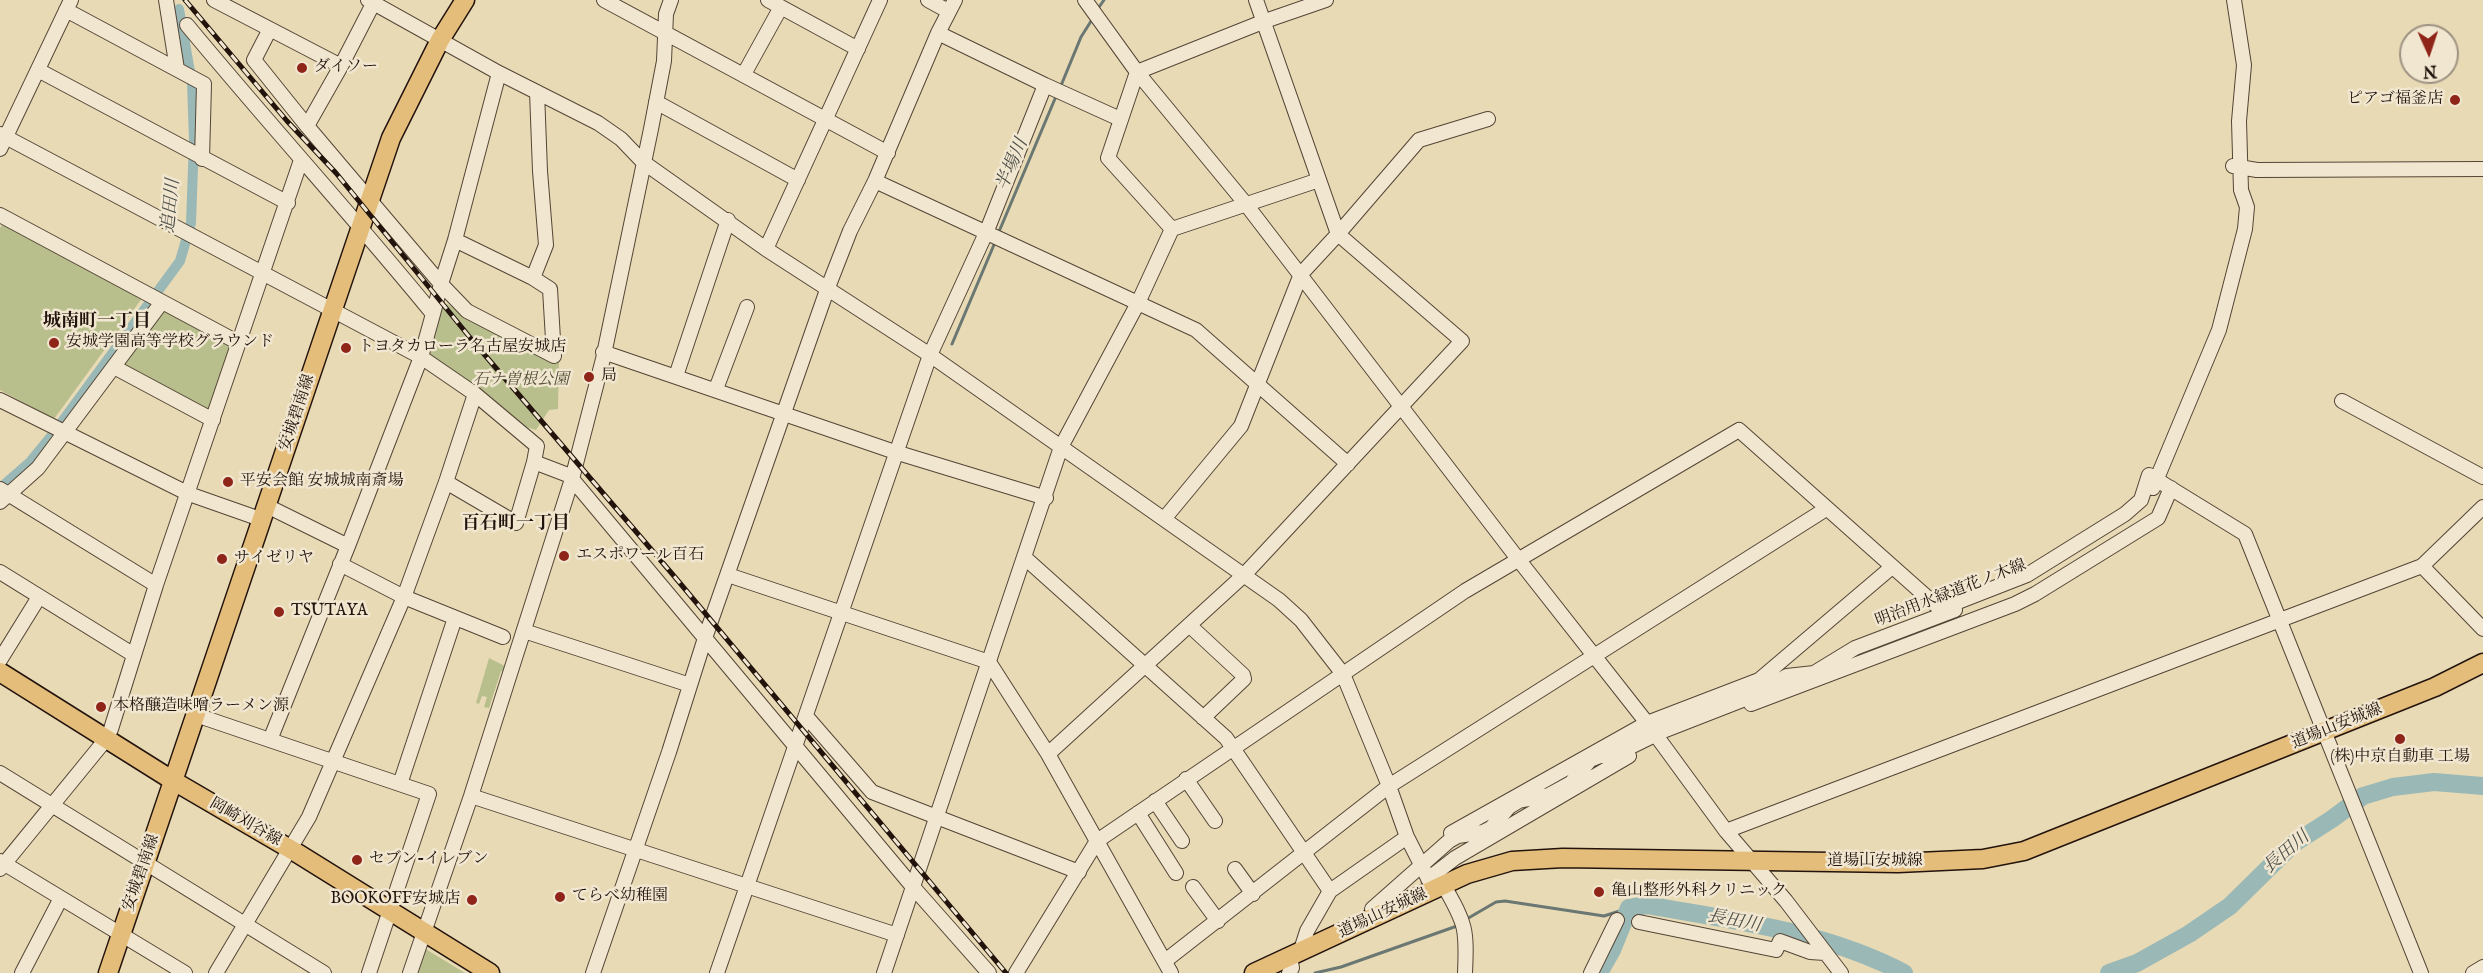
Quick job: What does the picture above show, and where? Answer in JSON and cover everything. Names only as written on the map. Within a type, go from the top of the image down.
[{"type":"main road","name":"安城碧南線","points":[[108,973],[147,864],[172,780],[265,513],[391,138],[440,40],[465,0]]},
{"type":"main road","name":"道場山安城線","points":[[1254,973],[1293,961],[1436,885],[1486,867],[1512,861],[1563,858],[1948,862],[1983,859],[2024,850],[2435,687],[2483,663]]},
{"type":"main road","name":"岡崎刈谷線","points":[[0,672],[172,780],[290,849],[490,973]]},
{"type":"street","points":[[166,0],[191,76],[196,156]]},
{"type":"street","points":[[214,0],[341,66]]},
{"type":"street","points":[[604,0],[888,153]]},
{"type":"street","points":[[410,973],[471,796],[572,479],[603,352],[644,162],[664,61],[666,14],[671,0]]},
{"type":"street","points":[[768,0],[858,49]]},
{"type":"street","points":[[766,249],[880,0]]},
{"type":"street","points":[[593,973],[705,638],[827,290],[850,231],[888,153],[951,5],[928,0]]},
{"type":"street","points":[[1085,0],[1137,72],[1301,274],[1518,559],[1654,732],[1726,831],[1786,901],[1840,973]]},
{"type":"street","points":[[1048,754],[1244,575],[1462,341],[1338,234],[1256,0]]},
{"type":"street","points":[[1137,72],[1265,21],[1326,0]]},
{"type":"street","name":"明治用水緑道花ノ木線","points":[[1372,909],[1420,862],[1449,841],[1458,836],[1483,832],[1491,828],[1509,807],[1519,801],[1549,795],[1570,783],[1590,760],[1600,756],[1614,755],[1654,732],[1745,699],[1787,676],[1814,673],[1855,648],[2033,581],[2139,513],[2146,506],[2218,330],[2245,229],[2247,207],[2236,167],[2244,64],[2234,0]]},
{"type":"street","points":[[307,126],[341,66],[371,1],[499,73],[598,123],[621,139],[644,162],[766,249],[930,355],[1244,575],[1301,620],[1343,674],[1389,786],[1407,837],[1420,862],[1463,922],[1467,936],[1465,973]]},
{"type":"street","points":[[191,76],[68,5],[2,140],[188,233],[420,357],[475,394],[537,446],[516,523],[446,482]]},
{"type":"street","points":[[744,74],[781,7]]},
{"type":"street","points":[[188,26],[301,160],[361,226],[433,314]]},
{"type":"street","points":[[270,29],[254,60],[441,284],[467,311],[554,356],[550,289],[533,278],[455,240]]},
{"type":"street","points":[[938,33],[1120,119]]},
{"type":"street","points":[[191,76],[220,65]]},
{"type":"street","points":[[38,70],[288,203]]},
{"type":"street","points":[[1137,72],[1131,95],[1107,158],[1172,229]]},
{"type":"street","points":[[270,740],[348,546],[420,357],[455,240],[499,73]]},
{"type":"street","points":[[717,973],[930,355],[986,233],[1045,85]]},
{"type":"street","points":[[533,278],[546,244],[537,92]]},
{"type":"street","points":[[656,102],[798,180]]},
{"type":"street","points":[[1164,519],[1241,426],[1301,274],[1419,140],[1488,119]]},
{"type":"street","points":[[184,973],[2,864],[53,806],[107,738],[156,585],[189,494],[301,160]]},
{"type":"street","points":[[2236,167],[2257,170],[2483,169]]},
{"type":"street","points":[[884,973],[1062,447],[1138,303],[1172,229],[1319,180]]},
{"type":"street","points":[[875,181],[1196,330],[1348,465]]},
{"type":"street","points":[[0,216],[239,343]]},
{"type":"street","points":[[676,376],[728,220]]},
{"type":"street","points":[[156,585],[3,494],[38,468],[60,430],[67,427],[114,367],[157,299]]},
{"type":"street","points":[[716,389],[747,307]]},
{"type":"street","points":[[603,352],[895,452],[1046,498]]},
{"type":"street","points":[[114,367],[213,420]]},
{"type":"street","points":[[216,973],[309,817],[404,597],[475,394]]},
{"type":"street","points":[[0,399],[189,494],[265,513],[348,546]]},
{"type":"street","points":[[2342,401],[2483,477]]},
{"type":"street","points":[[1016,973],[1097,840],[1465,591],[1739,430],[1938,607],[1946,607],[2027,575],[2136,507],[2141,500],[2149,475],[2245,534],[2421,973]]},
{"type":"street","points":[[534,462],[568,475],[572,479],[913,887],[989,973]]},
{"type":"street","points":[[1654,732],[2025,599],[2158,518],[2171,488]]},
{"type":"street","points":[[1726,831],[2280,622],[2422,566],[2483,507]]},
{"type":"street","points":[[728,575],[989,662],[1048,754],[1168,967],[1218,921],[1389,786],[1826,509]]},
{"type":"street","points":[[1024,557],[1234,748],[1330,891]]},
{"type":"street","points":[[340,564],[404,597],[503,637]]},
{"type":"street","points":[[2422,566],[2483,629]]},
{"type":"street","points":[[1436,885],[1455,858],[1654,732],[1759,680],[1892,567]]},
{"type":"street","points":[[0,572],[134,655]]},
{"type":"street","points":[[0,660],[39,597]]},
{"type":"street","points":[[400,784],[455,618]]},
{"type":"street","points":[[1190,625],[1245,679],[1203,718]]},
{"type":"street","points":[[524,631],[690,685]]},
{"type":"street","points":[[195,715],[429,795],[369,973]]},
{"type":"street","points":[[806,716],[872,792],[1079,872]]},
{"type":"street","points":[[0,773],[245,922],[324,973]]},
{"type":"street","points":[[1186,779],[1215,821]]},
{"type":"street","points":[[471,796],[635,852],[897,935]]},
{"type":"street","points":[[1155,801],[1182,841]]},
{"type":"street","points":[[1138,813],[1176,873]]},
{"type":"street","points":[[1293,961],[1330,891],[1407,837]]},
{"type":"street","points":[[1235,869],[1253,894]]},
{"type":"street","points":[[1193,888],[1218,921]]},
{"type":"street","points":[[22,973],[61,898]]},
{"type":"street","points":[[1591,973],[1617,920]]},
{"type":"street","points":[[1639,922],[1776,950],[1780,941],[1810,952],[1825,953]]},
{"type":"street","points":[[2473,973],[2483,967]]},
{"type":"green space","name":"安城学園高等学校グラウンド","points":[[3,223],[143,297],[54,419],[0,390],[0,228]]},
{"type":"green space","name":"石ナ曽根公園","points":[[447,304],[559,361],[558,409],[549,410],[536,430],[520,425],[428,356],[441,307]]},
{"type":"green space","points":[[165,308],[230,343],[232,348],[211,411],[205,412],[121,367]]},
{"type":"green space","points":[[489,658],[507,667],[506,672],[501,671],[489,708],[484,707],[487,697],[482,696],[479,704],[476,703]]},
{"type":"green space","points":[[424,948],[465,973],[415,973]]},
{"type":"waterway","name":"半場川","points":[[1097,10],[1104,0]]},
{"type":"waterway","name":"追田川","points":[[0,488],[30,462],[53,434],[180,261],[191,223],[194,140],[192,83],[179,9]]},
{"type":"waterway","name":"半場川","points":[[1060,88],[1081,37],[1093,18]]},
{"type":"waterway","name":"半場川","points":[[998,234],[1057,94]]},
{"type":"waterway","name":"半場川","points":[[952,344],[996,240]]},
{"type":"waterway","name":"長田川","points":[[2109,973],[2137,963],[2189,934],[2230,906],[2293,844],[2363,796],[2393,787],[2434,782],[2483,786]]},
{"type":"waterway","points":[[1465,920],[1496,902],[1505,901],[1604,916],[1629,908]]},
{"type":"waterway","name":"長田川","points":[[1599,973],[1612,950],[1629,908],[1647,905],[1746,922],[1811,937],[1874,959],[1904,973]]},
{"type":"waterway","points":[[1315,973],[1341,967],[1457,926]]},
{"type":"railway","points":[[185,0],[287,121],[336,173],[472,340],[674,576],[1006,973]]},
{"type":"place","name":"ダイソー","points":[[302,68]]},
{"type":"place","name":"ピアゴ福釜店","points":[[2455,100]]},
{"type":"place","name":"安城学園高等学校グラウンド","points":[[54,343]]},
{"type":"place","name":"トヨタカローラ名古屋安城店","points":[[346,348]]},
{"type":"place","name":"局","points":[[589,377]]},
{"type":"place","name":"平安会館 安城城南斎場","points":[[228,482]]},
{"type":"place","name":"エスポワール百石","points":[[564,556]]},
{"type":"place","name":"サイゼリヤ","points":[[222,559]]},
{"type":"place","name":"TSUTAYA","points":[[279,612]]},
{"type":"place","name":"本格醸造味噌ラーメン源","points":[[101,707]]},
{"type":"place","name":"(株)中京自動車 工場","points":[[2400,739]]},
{"type":"place","name":"セブン-イレブン","points":[[357,860]]},
{"type":"place","name":"亀山整形外科クリニック","points":[[1599,892]]},
{"type":"place","name":"てらべ幼稚園","points":[[560,897]]},
{"type":"place","name":"BOOKOFF安城店","points":[[472,900]]},
{"type":"district","name":"城南町一丁目","points":[[97,322]]},
{"type":"district","name":"百石町一丁目","points":[[516,524]]}]
